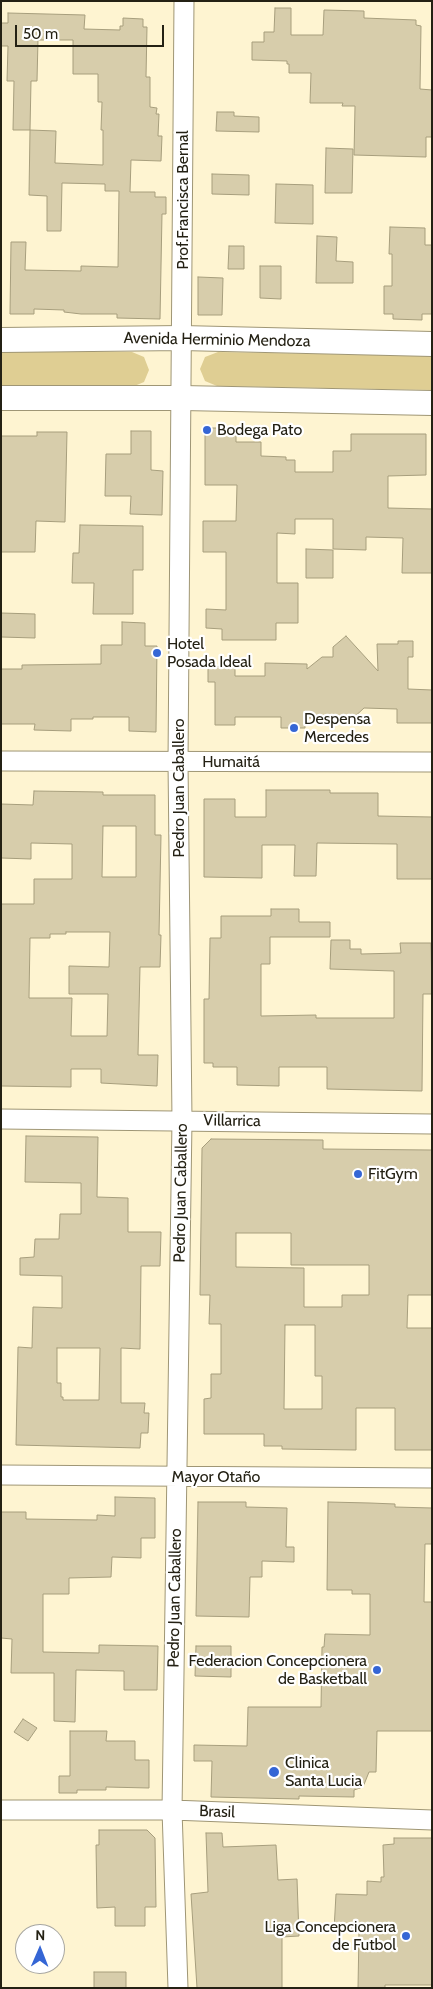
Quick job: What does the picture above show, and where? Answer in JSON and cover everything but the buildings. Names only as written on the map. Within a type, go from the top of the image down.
[{"type":"street","name":"Prof.Francisca Bernal","points":[[182,398],[184,1]]},
{"type":"street","name":"Avenida Herminio Mendoza","points":[[1,340],[182,338],[432,344]]},
{"type":"street","points":[[1,398],[182,398],[432,403]]},
{"type":"street","name":"Pedro Juan Caballero","points":[[178,1988],[172,1810],[182,1120],[178,762],[182,398]]},
{"type":"street","name":"Humaitá","points":[[1,760],[432,762]]},
{"type":"street","name":"Villarrica","points":[[1,1119],[432,1124]]},
{"type":"street","name":"Mayor Otaño","points":[[1,1475],[432,1478]]},
{"type":"street","name":"Brasil","points":[[1,1810],[172,1810],[432,1820]]},
{"type":"shaded area","points":[[1,352],[132,352],[144,357],[149,370],[144,382],[132,387],[1,387]]},
{"type":"shaded area","points":[[218,352],[431,356],[432,390],[217,386],[205,381],[200,369],[205,357]]},
{"type":"place","name":"Bodega Pato","points":[[207,430]]},
{"type":"place","name":"Hotel Posada Ideal","points":[[157,653]]},
{"type":"place","name":"Despensa Mercedes","points":[[294,728]]},
{"type":"place","name":"FitGym","points":[[358,1174]]},
{"type":"place","name":"Federacion Concepcionera de Basketball","points":[[377,1670]]},
{"type":"place","name":"Clinica Santa Lucia","points":[[274,1772]]},
{"type":"place","name":"Liga Concepcionera de Futbol","points":[[406,1936]]}]
